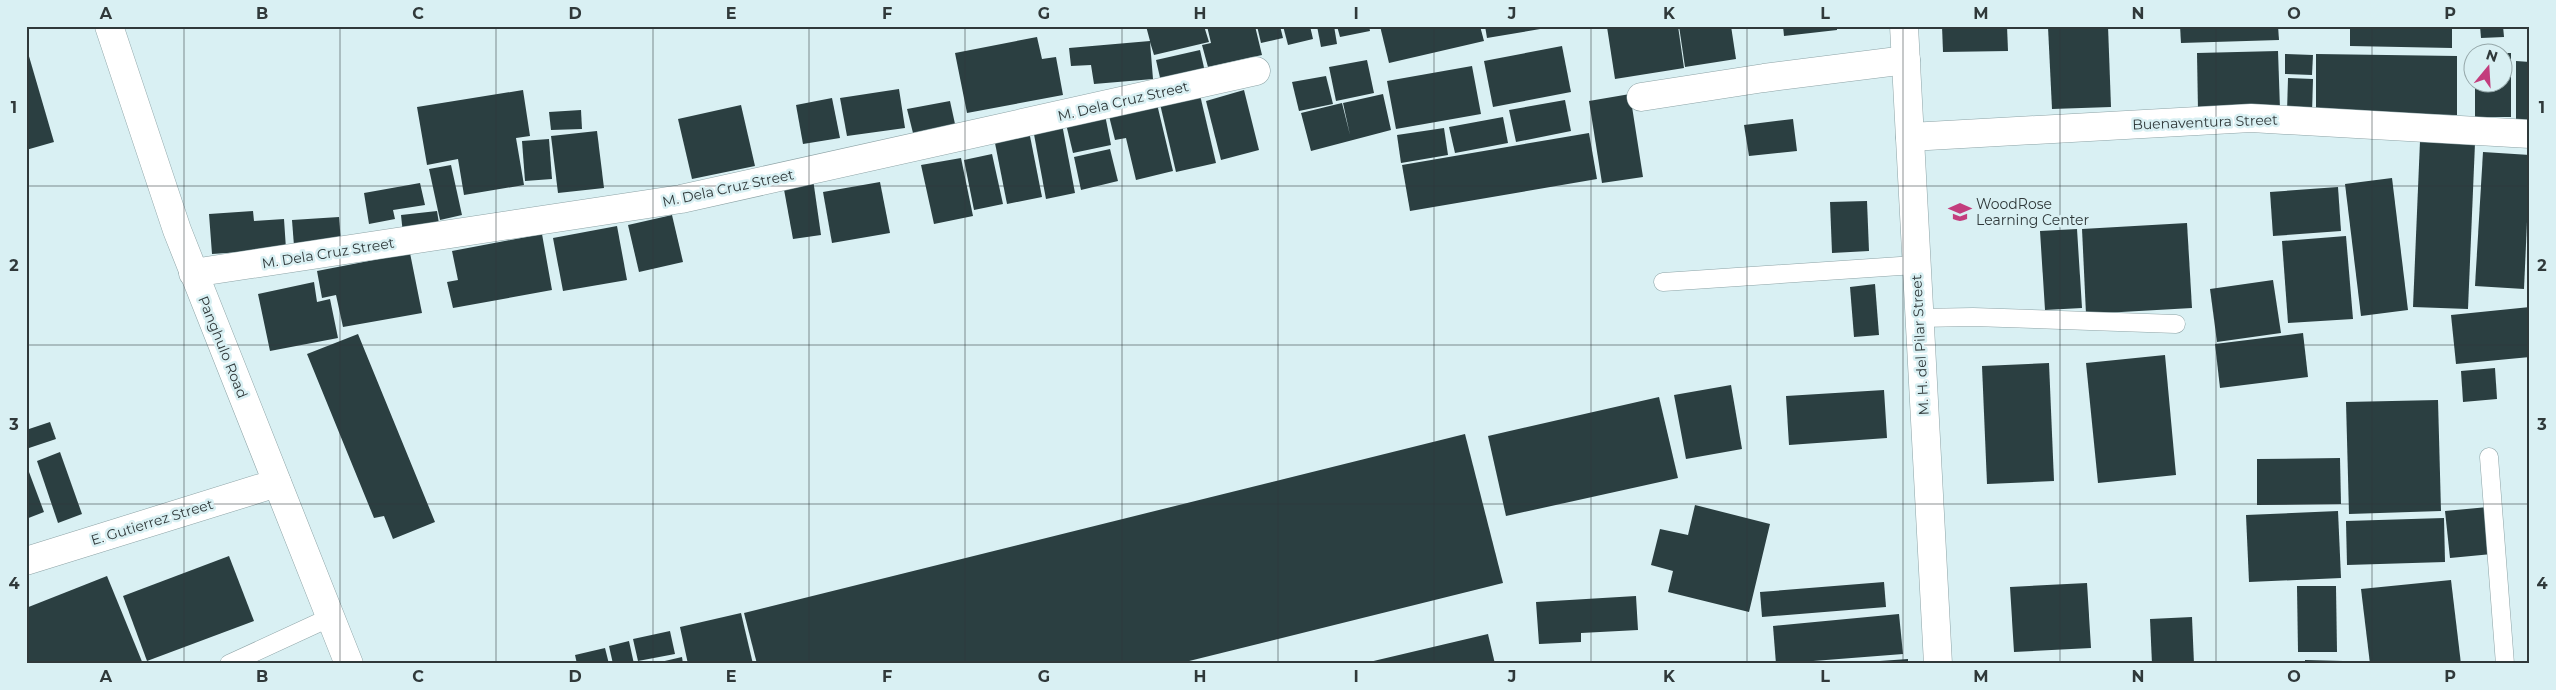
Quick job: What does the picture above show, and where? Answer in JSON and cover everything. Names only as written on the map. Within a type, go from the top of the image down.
[{"type":"street","name":"Panghulo Road","points":[[109,26],[177,230],[349,664]]},
{"type":"street","name":"M. H. del Pilar Street","points":[[1904,26],[1915,265],[1938,664]]},
{"type":"street","points":[[1642,97],[1764,78],[1906,60]]},
{"type":"street","name":"M. Dela Cruz Street","points":[[194,273],[681,199],[1256,71]]},
{"type":"street","name":"Buenaventura Street","points":[[1910,137],[2252,118],[2530,134]]},
{"type":"street","name":"E. Gutierrez Street","points":[[26,561],[277,483]]},
{"type":"lane","points":[[1663,282],[1915,265]]},
{"type":"lane","points":[[1919,318],[2176,324]]},
{"type":"lane","points":[[2490,457],[2505,664]]},
{"type":"lane","points":[[229,664],[330,617]]},
{"type":"building","points":[[1146,26],[1204,26],[1209,42],[1154,55],[1150,42],[1153,79],[1094,84],[1091,65],[1071,66],[1069,48],[1150,41]]},
{"type":"building","points":[[1207,26],[1255,26],[1262,55],[1208,67],[1202,45],[1211,43]]},
{"type":"building","points":[[1257,26],[1280,26],[1283,38],[1261,43]]},
{"type":"building","points":[[1283,26],[1310,26],[1313,39],[1288,45]]},
{"type":"building","points":[[1317,26],[1334,26],[1337,44],[1321,47]]},
{"type":"building","points":[[1337,26],[1369,26],[1370,31],[1340,37]]},
{"type":"building","points":[[1380,26],[1480,26],[1484,41],[1389,63]]},
{"type":"building","points":[[1485,26],[1552,26],[1552,27],[1487,38]]},
{"type":"building","points":[[1678,26],[1684,68],[1615,79],[1607,27]]},
{"type":"building","points":[[1679,26],[1731,26],[1736,59],[1685,67]]},
{"type":"building","points":[[1783,26],[1837,26],[1837,30],[1784,36]]},
{"type":"building","points":[[1942,26],[2007,26],[2008,51],[1943,52]]},
{"type":"building","points":[[2108,26],[2111,107],[2052,109],[2048,27]]},
{"type":"building","points":[[2180,26],[2278,26],[2279,40],[2181,43]]},
{"type":"building","points":[[2350,26],[2452,26],[2452,48],[2350,46]]},
{"type":"building","points":[[2480,26],[2503,26],[2504,37],[2481,38]]},
{"type":"building","points":[[1037,37],[1042,59],[1056,57],[1063,95],[967,113],[955,53]]},
{"type":"building","points":[[26,46],[54,142],[26,150]]},
{"type":"building","points":[[1562,46],[1571,92],[1493,107],[1484,61]]},
{"type":"building","points":[[1200,50],[1205,72],[1161,82],[1156,60]]},
{"type":"building","points":[[2278,51],[2280,109],[2198,111],[2197,53]]},
{"type":"building","points":[[2285,54],[2313,55],[2312,75],[2285,74]]},
{"type":"building","points":[[2316,54],[2457,56],[2457,115],[2316,113]]},
{"type":"building","points":[[1367,60],[1374,93],[1336,101],[1329,67]]},
{"type":"building","points":[[2516,61],[2530,62],[2530,123],[2516,123]]},
{"type":"building","points":[[1472,66],[1481,114],[1396,129],[1387,81]]},
{"type":"building","points":[[1326,76],[1333,104],[1299,111],[1292,82]]},
{"type":"building","points":[[2288,78],[2313,79],[2312,113],[2287,112]]},
{"type":"building","points":[[899,89],[905,128],[847,136],[840,98]]},
{"type":"building","points":[[523,90],[530,136],[516,138],[524,185],[464,195],[458,159],[427,165],[417,107]]},
{"type":"building","points":[[1244,90],[1259,150],[1221,160],[1206,101]]},
{"type":"building","points":[[2475,92],[2511,92],[2511,117],[2475,117]]},
{"type":"building","points":[[1383,94],[1391,130],[1311,151],[1301,113],[1342,103],[1350,135],[1343,103]]},
{"type":"building","points":[[1630,94],[1643,177],[1602,183],[1589,101]]},
{"type":"building","points":[[1200,95],[1216,163],[1176,172],[1160,104]]},
{"type":"building","points":[[832,98],[840,138],[803,144],[796,105]]},
{"type":"building","points":[[1565,100],[1571,131],[1516,142],[1509,110]]},
{"type":"building","points":[[950,101],[955,124],[913,133],[907,109]]},
{"type":"building","points":[[1157,104],[1173,171],[1136,180],[1126,138],[1115,140],[1109,116]]},
{"type":"building","points":[[741,105],[755,166],[692,179],[678,119]]},
{"type":"building","points":[[581,110],[582,129],[551,130],[549,112]]},
{"type":"building","points":[[1105,115],[1111,145],[1073,153],[1066,124]]},
{"type":"building","points":[[1503,117],[1508,143],[1455,153],[1449,127]]},
{"type":"building","points":[[1793,119],[1797,151],[1749,156],[1744,125]]},
{"type":"building","points":[[1062,124],[1075,193],[1046,199],[1033,129]]},
{"type":"building","points":[[1444,128],[1448,155],[1401,163],[1397,135]]},
{"type":"building","points":[[597,131],[604,188],[558,193],[551,136]]},
{"type":"building","points":[[1029,131],[1042,197],[1007,204],[994,138]]},
{"type":"building","points":[[1589,133],[1597,179],[1410,211],[1402,165]]},
{"type":"building","points":[[549,139],[552,179],[525,181],[522,141]]},
{"type":"building","points":[[2420,141],[2475,143],[2468,309],[2413,307]]},
{"type":"building","points":[[1110,149],[1118,181],[1081,190],[1074,157]]},
{"type":"building","points":[[2483,152],[2530,155],[2524,289],[2475,286]]},
{"type":"building","points":[[992,154],[1003,204],[974,210],[964,160]]},
{"type":"building","points":[[961,158],[973,216],[934,224],[921,165]]},
{"type":"building","points":[[451,165],[462,215],[440,220],[429,169]]},
{"type":"building","points":[[2392,178],[2408,310],[2361,316],[2345,184]]},
{"type":"building","points":[[813,179],[821,235],[793,239],[783,184]]},
{"type":"building","points":[[880,182],[890,233],[832,243],[823,192]]},
{"type":"building","points":[[420,183],[425,205],[393,210],[395,219],[369,224],[364,193]]},
{"type":"building","points":[[2338,187],[2341,231],[2273,236],[2270,192]]},
{"type":"building","points":[[1867,201],[1869,251],[1832,253],[1830,202]]},
{"type":"building","points":[[253,211],[254,221],[284,219],[286,249],[212,254],[209,214]]},
{"type":"building","points":[[437,211],[440,230],[403,234],[401,215]]},
{"type":"building","points":[[672,215],[683,262],[639,272],[628,225]]},
{"type":"building","points":[[339,217],[341,242],[294,246],[292,220]]},
{"type":"building","points":[[2187,223],[2192,308],[2086,314],[2082,229]]},
{"type":"building","points":[[617,226],[627,280],[563,291],[553,238]]},
{"type":"building","points":[[2077,229],[2082,308],[2045,310],[2040,231]]},
{"type":"building","points":[[542,234],[552,290],[453,308],[447,282],[458,280],[452,251]]},
{"type":"building","points":[[2346,236],[2353,319],[2288,323],[2282,241]]},
{"type":"building","points":[[410,253],[422,313],[343,327],[336,295],[322,298],[317,271]]},
{"type":"building","points":[[2273,280],[2281,333],[2217,342],[2210,289]]},
{"type":"building","points":[[314,282],[317,302],[330,299],[338,338],[270,351],[258,294]]},
{"type":"building","points":[[1875,284],[1879,335],[1854,337],[1850,287]]},
{"type":"building","points":[[2530,307],[2530,357],[2456,364],[2451,315]]},
{"type":"building","points":[[2303,333],[2308,377],[2220,388],[2215,344]]},
{"type":"building","points":[[358,334],[435,522],[393,539],[384,516],[374,518],[307,354]]},
{"type":"building","points":[[2165,355],[2176,475],[2098,483],[2086,363]]},
{"type":"building","points":[[2049,363],[2054,481],[1987,484],[1982,366]]},
{"type":"building","points":[[2495,368],[2497,399],[2463,402],[2461,371]]},
{"type":"building","points":[[1731,385],[1742,449],[1686,459],[1674,395]]},
{"type":"building","points":[[1884,390],[1887,438],[1789,445],[1786,396]]},
{"type":"building","points":[[1659,397],[1678,478],[1506,516],[1488,436]]},
{"type":"building","points":[[2438,400],[2441,511],[2349,514],[2346,402]]},
{"type":"building","points":[[50,422],[56,439],[26,449],[26,430]]},
{"type":"building","points":[[1465,434],[1503,583],[1177,664],[757,664],[744,613]]},
{"type":"building","points":[[60,452],[82,514],[58,523],[37,461]]},
{"type":"building","points":[[2340,458],[2341,504],[2257,505],[2257,459]]},
{"type":"building","points":[[26,464],[44,512],[26,519]]},
{"type":"building","points":[[1695,505],[1770,524],[1749,612],[1668,592],[1673,571],[1651,565],[1660,529],[1688,535]]},
{"type":"building","points":[[2488,507],[2492,554],[2450,558],[2445,511]]},
{"type":"building","points":[[2338,511],[2341,578],[2249,582],[2246,515]]},
{"type":"building","points":[[2444,518],[2445,562],[2347,565],[2346,521]]},
{"type":"building","points":[[229,556],[254,621],[147,661],[123,596]]},
{"type":"building","points":[[107,576],[143,664],[26,664],[26,608]]},
{"type":"building","points":[[2451,580],[2461,664],[2370,664],[2361,589]]},
{"type":"building","points":[[1884,582],[1886,607],[1762,617],[1760,592]]},
{"type":"building","points":[[2087,583],[2091,648],[2014,652],[2010,587]]},
{"type":"building","points":[[2297,586],[2336,586],[2337,652],[2298,652]]},
{"type":"building","points":[[1636,596],[1638,630],[1581,633],[1581,642],[1539,644],[1536,602]]},
{"type":"building","points":[[741,613],[753,664],[688,664],[680,627]]},
{"type":"building","points":[[1899,614],[1903,654],[1776,664],[1773,626]]},
{"type":"building","points":[[2192,617],[2194,664],[2152,664],[2150,619]]},
{"type":"building","points":[[670,631],[675,654],[638,661],[633,639]]},
{"type":"building","points":[[1488,634],[1495,664],[1365,664],[1365,663]]},
{"type":"building","points":[[629,641],[634,664],[613,664],[609,646]]},
{"type":"building","points":[[605,648],[609,664],[577,664],[575,655]]},
{"type":"building","points":[[682,657],[683,664],[656,664],[656,663]]},
{"type":"building","points":[[1908,659],[1908,664],[1866,664],[1866,662]]},
{"type":"building","points":[[2305,660],[2343,661],[2343,664],[2305,664]]},
{"type":"place","name":"WoodRose Learning Center","points":[[1960,212]]}]
